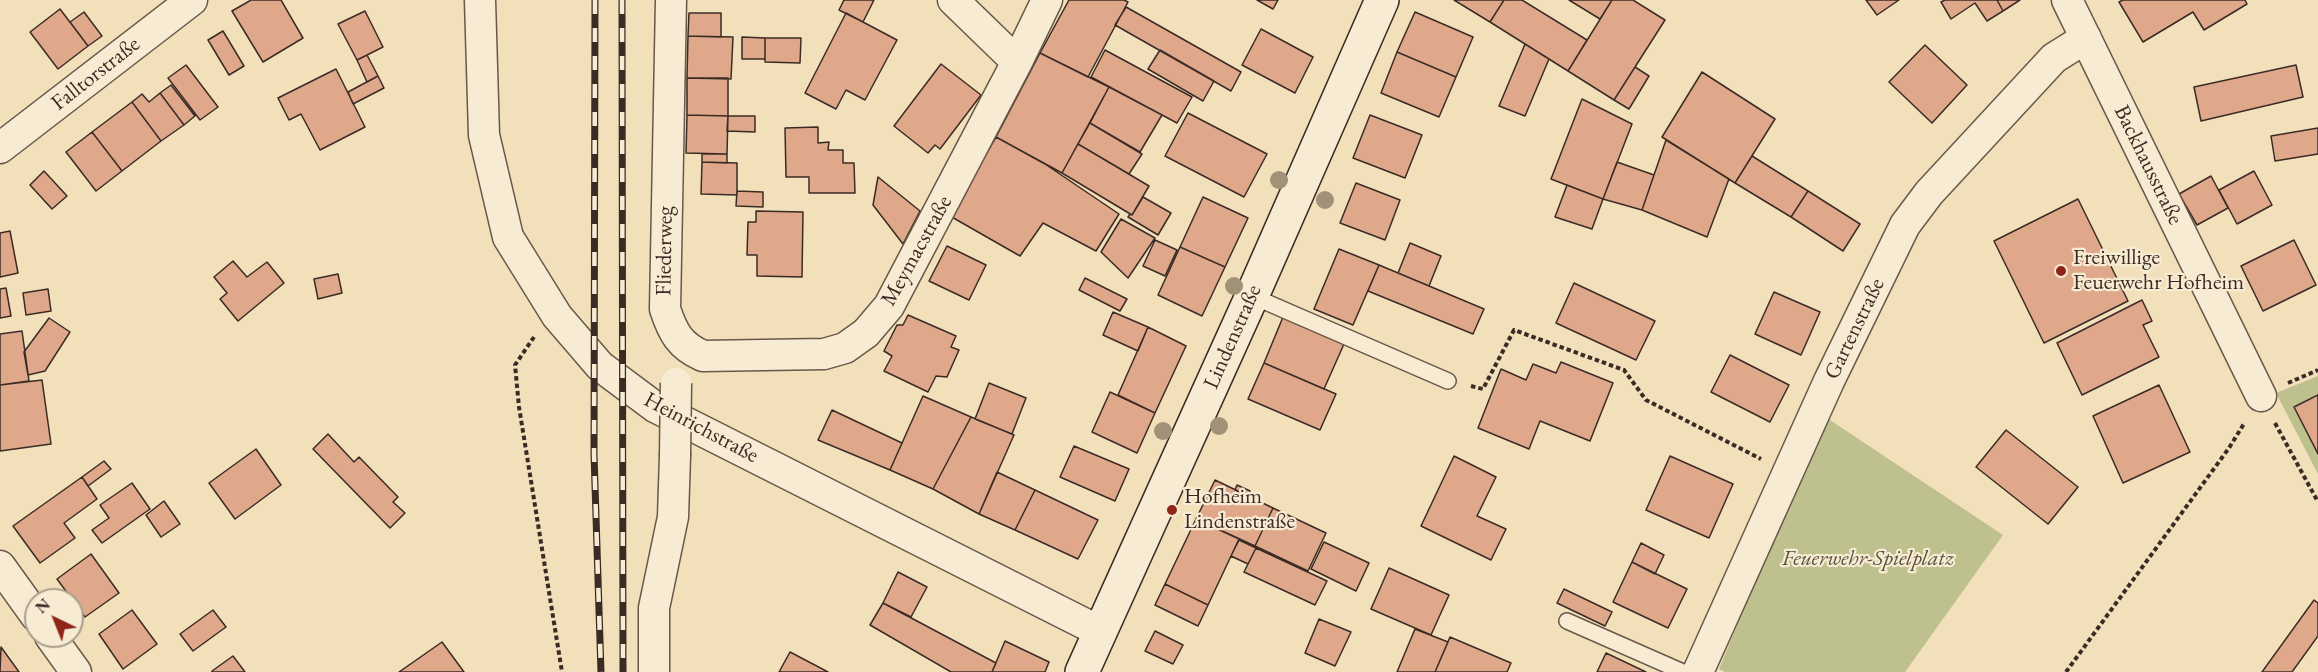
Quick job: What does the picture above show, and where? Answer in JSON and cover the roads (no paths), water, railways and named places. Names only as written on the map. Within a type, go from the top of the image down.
[{"type":"main road","name":"Lindenstraße","points":[[1088,670],[1099,631],[1252,296],[1382,0]]},
{"type":"street","name":"Falltorstraße","points":[[0,148],[192,0]]},
{"type":"street","name":"Heinrichstraße","points":[[480,0],[484,135],[508,237],[557,316],[600,366],[655,407],[1099,631]]},
{"type":"street","name":"Fliederweg","points":[[671,0],[665,309],[672,329],[687,350]]},
{"type":"street","points":[[953,0],[1017,62]]},
{"type":"street","name":"Meymacstraße","points":[[687,350],[704,356],[824,354],[845,348],[866,333],[890,306],[1047,0]]},
{"type":"street","name":"Backhausstraße","points":[[2067,0],[2261,396]]},
{"type":"street","name":"Gartenstraße","points":[[1698,672],[1829,381],[1905,225],[1929,193],[2054,58],[2086,38]]},
{"type":"street","points":[[654,672],[654,608],[673,518],[676,383],[680,365],[687,350]]},
{"type":"street","points":[[0,566],[24,599]]},
{"type":"street","points":[[59,648],[76,672]]},
{"type":"lane","points":[[1252,296],[1448,381]]},
{"type":"lane","points":[[1567,621],[1683,672]]},
{"type":"railway","points":[[595,0],[594,454],[601,672]]},
{"type":"railway","points":[[622,0],[623,672]]},
{"type":"place","name":"Freiwillige Feuerwehr Hofheim","points":[[2061,271]]},
{"type":"place","name":"Hofheim Lindenstraße","points":[[1172,510]]},
{"type":"park label","name":"Feuerwehr-Spielplatz","points":[[1868,559]]}]
